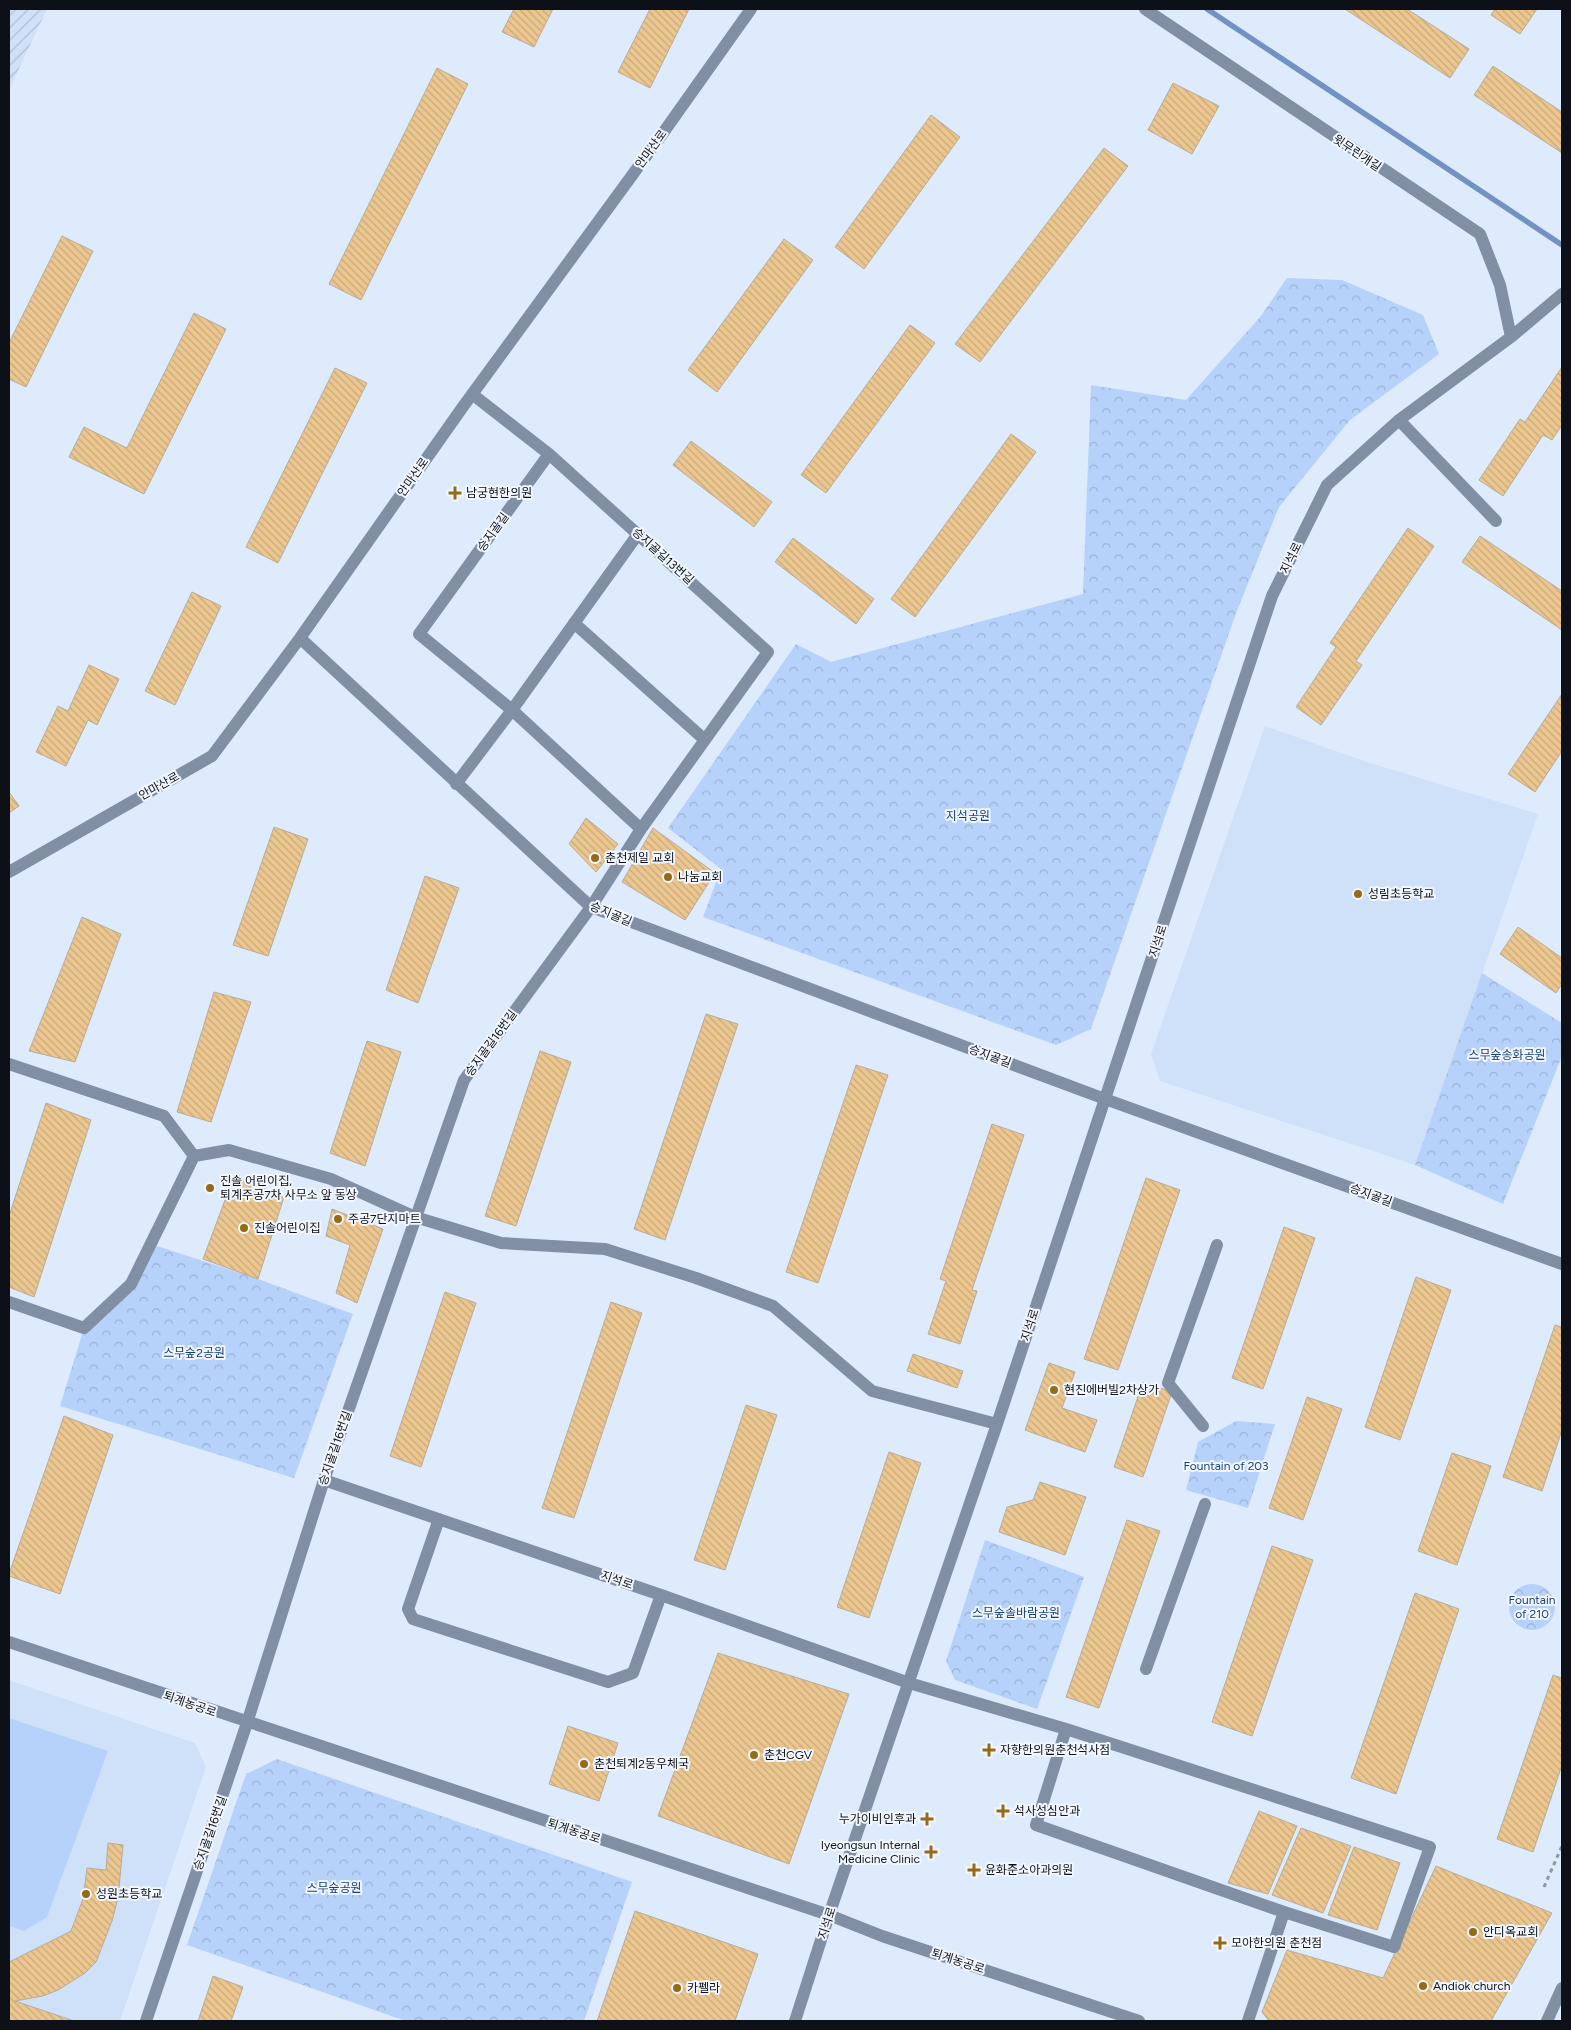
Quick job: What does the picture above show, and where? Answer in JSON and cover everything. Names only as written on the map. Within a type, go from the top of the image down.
[{"type":"street","name":"안마산로","points":[[9,872],[212,756],[300,638],[472,394],[663,134],[751,9]]},
{"type":"street","name":"윗무린개길","points":[[1145,9],[1446,213],[1480,234],[1500,285],[1511,338]]},
{"type":"street","name":"지석로","points":[[795,2021],[997,1424],[1272,596],[1326,485],[1399,420],[1511,338],[1559,296]]},
{"type":"street","name":"승지골길13번길","points":[[472,394],[549,454],[768,652],[641,829],[591,907]]},
{"type":"street","points":[[1399,420],[1496,521]]},
{"type":"street","name":"승지골길","points":[[512,710],[419,634],[549,454]]},
{"type":"street","points":[[456,784],[512,710],[638,534]]},
{"type":"street","points":[[574,623],[705,740]]},
{"type":"street","name":"승지골길","points":[[300,638],[591,907],[1105,1099],[1562,1264]]},
{"type":"street","points":[[512,710],[641,829]]},
{"type":"street","name":"승지골길16번길","points":[[146,2021],[247,1723],[324,1480],[464,1080],[591,907]]},
{"type":"street","points":[[9,1064],[164,1116],[194,1156]]},
{"type":"street","points":[[194,1156],[230,1150],[331,1179],[415,1217],[501,1243],[605,1249],[705,1281],[773,1306],[872,1391],[997,1424]]},
{"type":"street","points":[[9,1302],[84,1328],[131,1284],[194,1156]]},
{"type":"street","points":[[1203,1426],[1168,1383],[1217,1246]]},
{"type":"street","name":"지석로","points":[[324,1480],[661,1595],[909,1683]]},
{"type":"street","points":[[1146,1669],[1205,1504]]},
{"type":"street","points":[[439,1519],[408,1609],[414,1619],[608,1682],[633,1673],[661,1595]]},
{"type":"street","name":"퇴계농공로","points":[[9,1642],[1139,2021]]},
{"type":"street","points":[[909,1683],[1066,1729],[1430,1847],[1394,1947],[1284,1912],[1036,1825],[1066,1729]]},
{"type":"street","points":[[1248,2021],[1284,1912]]},
{"type":"street","points":[[1547,2021],[1562,1988]]},
{"type":"path","points":[[1544,1887],[1562,1846]]},
{"type":"shaded area","points":[[9,9],[47,9],[9,90]]},
{"type":"shaded area","name":"성림초등학교","points":[[1265,726],[1367,762],[1538,814],[1415,1165],[1160,1081],[1151,1054]]},
{"type":"shaded area","name":"성원초등학교","points":[[9,1680],[195,1743],[206,1767],[120,2021],[9,2021]]},
{"type":"green space","name":"지석공원","points":[[1287,278],[1342,280],[1423,315],[1439,354],[1350,420],[1279,507],[1236,613],[1091,1029],[1056,1045],[703,917],[721,869],[668,828],[796,644],[831,662],[1083,594],[1091,385],[1186,400],[1261,316]]},
{"type":"green space","name":"스무숲송화공원","points":[[1482,973],[1562,1023],[1562,1056],[1503,1204],[1415,1165]]},
{"type":"green space","name":"스무숲2공원","points":[[151,1244],[258,1279],[353,1314],[294,1478],[60,1406],[84,1328],[131,1284]]},
{"type":"green space","name":"Fountain of 203","points":[[1236,1421],[1275,1424],[1248,1508],[1186,1490],[1198,1442]]},
{"type":"green space","name":"스무숲솔바람공원","points":[[985,1540],[1084,1577],[1037,1709],[955,1680],[946,1661]]},
{"type":"green space","name":"Fountain of 210","points":[[1527,1584],[1537,1584],[1549,1590],[1554,1598],[1554,1616],[1549,1624],[1541,1629],[1527,1630],[1519,1627],[1512,1620],[1509,1612],[1509,1602],[1512,1594],[1519,1587]]},
{"type":"green space","points":[[9,1718],[108,1751],[47,1917],[24,1931],[9,1926]]},
{"type":"green space","name":"스무숲공원","points":[[277,1759],[632,1882],[584,2021],[406,2021],[187,1945],[246,1774]]},
{"type":"building","points":[[514,9],[553,9],[534,47],[502,32]]},
{"type":"building","points":[[650,9],[689,9],[650,88],[618,72]]},
{"type":"building","points":[[1345,9],[1407,9],[1469,49],[1450,78]]},
{"type":"building","points":[[1495,9],[1537,9],[1520,34],[1491,15]]},
{"type":"building","points":[[1493,66],[1562,112],[1562,153],[1474,95]]},
{"type":"building","points":[[437,68],[468,84],[361,300],[329,284]]},
{"type":"building","points":[[1173,83],[1219,106],[1192,154],[1148,130]]},
{"type":"building","points":[[931,115],[960,137],[864,269],[835,247]]},
{"type":"building","points":[[1104,148],[1128,166],[980,362],[955,344]]},
{"type":"building","points":[[62,236],[93,251],[26,387],[9,379],[9,343]]},
{"type":"building","points":[[784,239],[813,260],[717,392],[688,370]]},
{"type":"building","points":[[194,313],[226,329],[144,494],[69,457],[84,427],[127,448]]},
{"type":"building","points":[[910,325],[935,343],[826,493],[801,475]]},
{"type":"building","points":[[1562,367],[1562,425],[1552,440],[1543,435],[1503,496],[1479,480],[1520,419],[1525,422]]},
{"type":"building","points":[[335,368],[367,383],[278,563],[246,547]]},
{"type":"building","points":[[1011,434],[1036,452],[915,617],[891,599]]},
{"type":"building","points":[[691,441],[772,502],[754,527],[673,465]]},
{"type":"building","points":[[1408,528],[1434,546],[1356,661],[1362,665],[1321,725],[1296,707],[1336,647],[1330,643]]},
{"type":"building","points":[[1480,536],[1562,591],[1562,630],[1462,562]]},
{"type":"building","points":[[793,538],[874,599],[856,624],[775,562]]},
{"type":"building","points":[[192,592],[221,606],[175,705],[145,691]]},
{"type":"building","points":[[89,665],[119,679],[97,725],[88,720],[66,766],[36,752],[58,706],[68,711]]},
{"type":"building","points":[[1562,694],[1562,751],[1535,792],[1508,774]]},
{"type":"building","points":[[9,792],[19,806],[9,813]]},
{"type":"building","name":"춘천제일 교회","points":[[586,818],[618,844],[596,872],[569,844]]},
{"type":"building","points":[[274,827],[308,839],[268,956],[233,945]]},
{"type":"building","name":"나눔교회","points":[[653,828],[715,873],[685,920],[622,882]]},
{"type":"building","points":[[425,876],[459,888],[418,1003],[386,990]]},
{"type":"building","points":[[82,917],[121,934],[75,1062],[29,1051]]},
{"type":"building","points":[[1518,927],[1562,958],[1562,984],[1556,993],[1500,954]]},
{"type":"building","points":[[214,992],[251,1002],[211,1122],[177,1112]]},
{"type":"building","points":[[706,1014],[738,1024],[665,1240],[634,1229]]},
{"type":"building","points":[[367,1041],[401,1052],[365,1166],[330,1153]]},
{"type":"building","points":[[540,1051],[571,1062],[516,1226],[485,1216]]},
{"type":"building","points":[[856,1065],[888,1075],[818,1283],[786,1272]]},
{"type":"building","points":[[46,1103],[91,1120],[34,1297],[9,1287],[9,1216]]},
{"type":"building","points":[[992,1124],[1024,1135],[972,1290],[977,1291],[960,1344],[928,1334],[946,1281],[940,1279]]},
{"type":"building","name":"진솔어린이집","points":[[234,1176],[284,1197],[258,1279],[203,1259]]},
{"type":"building","points":[[1146,1178],[1180,1190],[1118,1370],[1084,1359]]},
{"type":"building","points":[[332,1209],[383,1229],[357,1303],[336,1293],[350,1245],[326,1236]]},
{"type":"building","points":[[1284,1227],[1315,1238],[1263,1389],[1232,1378]]},
{"type":"building","points":[[1416,1277],[1451,1290],[1400,1440],[1365,1427]]},
{"type":"building","points":[[445,1292],[476,1303],[421,1467],[390,1456]]},
{"type":"building","points":[[611,1302],[642,1313],[574,1518],[542,1508]]},
{"type":"building","points":[[1555,1325],[1562,1327],[1562,1430],[1542,1491],[1503,1477]]},
{"type":"building","points":[[913,1354],[963,1371],[957,1388],[907,1371]]},
{"type":"building","name":"현진에버빌2차상가","points":[[1049,1363],[1075,1372],[1062,1408],[1097,1420],[1085,1452],[1025,1430]]},
{"type":"building","points":[[1143,1382],[1172,1392],[1143,1477],[1114,1467]]},
{"type":"building","points":[[1307,1397],[1342,1409],[1303,1520],[1269,1508]]},
{"type":"building","points":[[746,1405],[777,1415],[725,1570],[694,1560]]},
{"type":"building","points":[[64,1416],[113,1435],[60,1594],[9,1576],[9,1574]]},
{"type":"building","points":[[889,1452],[921,1463],[869,1618],[837,1607]]},
{"type":"building","points":[[1452,1453],[1491,1466],[1457,1565],[1418,1551]]},
{"type":"building","points":[[1040,1482],[1086,1497],[1065,1555],[999,1532],[1007,1507],[1033,1500]]},
{"type":"building","points":[[1127,1520],[1160,1531],[1099,1708],[1066,1697]]},
{"type":"building","points":[[1272,1546],[1313,1560],[1252,1736],[1212,1722]]},
{"type":"building","points":[[1415,1593],[1459,1609],[1396,1794],[1351,1778]]},
{"type":"building","name":"춘천CGV","points":[[718,1653],[849,1694],[789,1864],[658,1816]]},
{"type":"building","points":[[1553,1675],[1562,1678],[1562,1765],[1533,1852],[1497,1839]]},
{"type":"building","name":"춘천퇴계2동우체국","points":[[568,1726],[618,1743],[599,1801],[549,1784]]},
{"type":"building","points":[[1259,1811],[1297,1826],[1268,1894],[1228,1883]]},
{"type":"building","points":[[1301,1828],[1351,1846],[1323,1913],[1272,1895]]},
{"type":"building","points":[[108,1843],[123,1845],[118,1898],[112,1921],[96,1962],[85,1973],[58,1990],[43,1996],[15,2001],[74,2021],[9,2021],[9,1962],[71,1931],[83,1899],[87,1868],[106,1870]]},
{"type":"building","points":[[1354,1847],[1400,1863],[1377,1930],[1328,1915]]},
{"type":"building","name":"안디옥교회","points":[[1436,1866],[1552,1913],[1491,2021],[1269,2021],[1262,2012],[1287,1950],[1383,1978]]},
{"type":"building","name":"카펠라","points":[[635,1911],[758,1954],[735,2021],[597,2021]]},
{"type":"building","points":[[213,1976],[243,1987],[231,2021],[198,2021]]},
{"type":"waterway","points":[[1207,9],[1562,245]]},
{"type":"place","name":"남궁현한의원","points":[[455,493]]},
{"type":"place","name":"춘천제일 교회","points":[[595,858]]},
{"type":"place","name":"나눔교회","points":[[668,877]]},
{"type":"place","name":"성림초등학교","points":[[1358,894]]},
{"type":"place","name":"진솔 어린이집, 퇴계주공7차 사무소 앞 동상","points":[[210,1188]]},
{"type":"place","name":"주공7단지마트","points":[[338,1219]]},
{"type":"place","name":"진솔어린이집","points":[[244,1228]]},
{"type":"place","name":"현진에버빌2차상가","points":[[1054,1390]]},
{"type":"place","name":"자향한의원춘천석사점","points":[[989,1750]]},
{"type":"place","name":"춘천CGV","points":[[754,1755]]},
{"type":"place","name":"춘천퇴계2동우체국","points":[[584,1764]]},
{"type":"place","name":"석사성심안과","points":[[1003,1811]]},
{"type":"place","name":"누가이비인후과","points":[[927,1819]]},
{"type":"place","name":"Iyeongsun Internal Medicine Clinic","points":[[931,1852]]},
{"type":"place","name":"윤화준소아과의원","points":[[974,1870]]},
{"type":"place","name":"성원초등학교","points":[[86,1894]]},
{"type":"place","name":"안디옥교회","points":[[1473,1932]]},
{"type":"place","name":"모아한의원 춘천점","points":[[1220,1943]]},
{"type":"place","name":"Andiok church","points":[[1423,1986]]},
{"type":"place","name":"카펠라","points":[[677,1988]]}]
